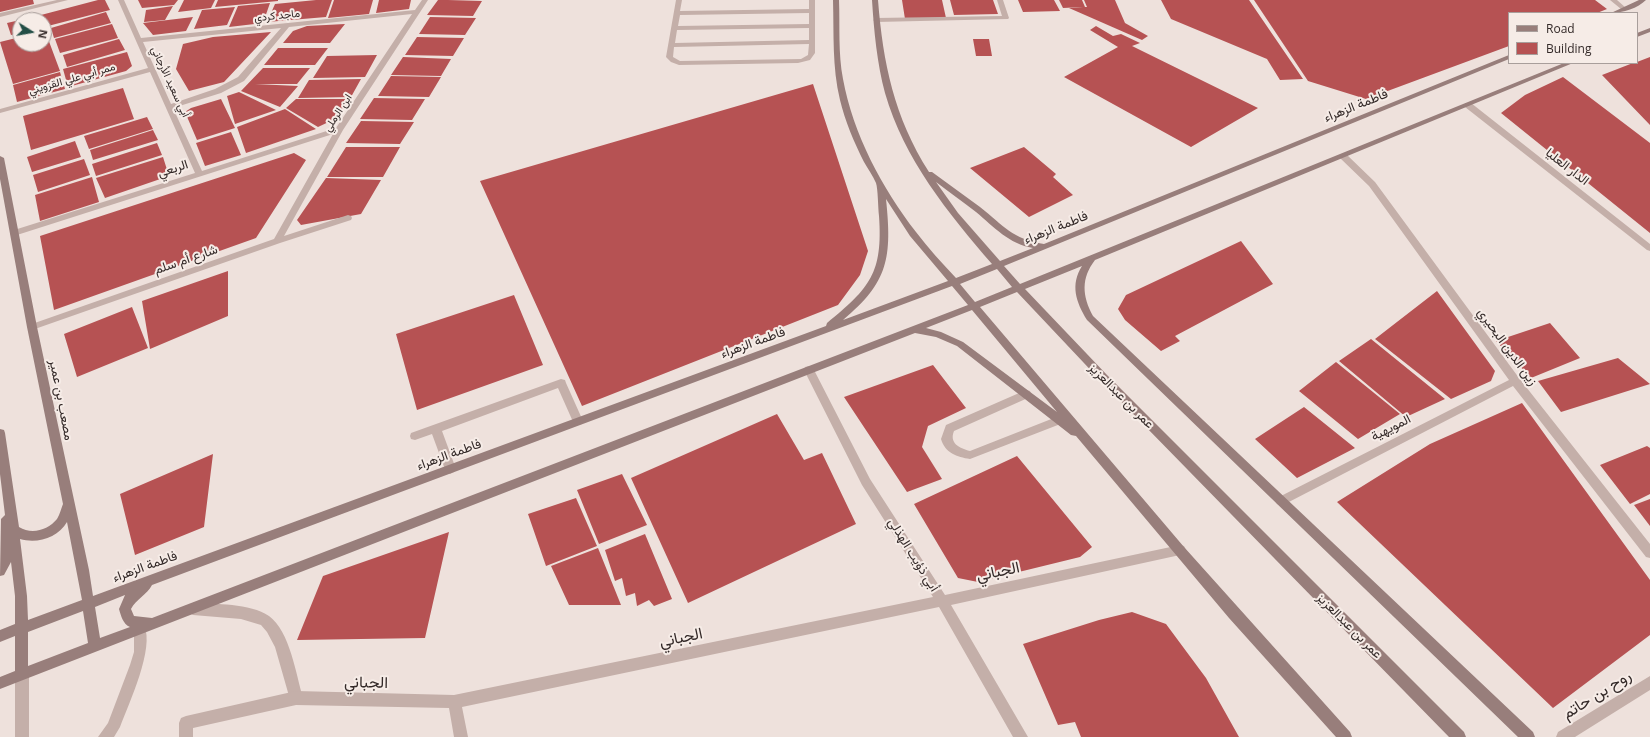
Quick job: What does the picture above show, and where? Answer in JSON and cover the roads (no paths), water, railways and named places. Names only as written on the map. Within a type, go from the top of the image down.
[{"type":"main road","points":[[836,0],[837,61],[844,98],[857,139],[880,184],[913,234],[1288,676],[1337,737]]},
{"type":"main road","name":"عمر بن عبدالعزيز","points":[[875,0],[879,55],[887,90],[902,129],[924,170],[956,216],[1070,345],[1459,737]]},
{"type":"main road","points":[[1616,12],[1623,8],[1636,6],[1643,0]]},
{"type":"main road","points":[[1638,35],[1650,30]]},
{"type":"main road","name":"فاطمة الزهراء","points":[[0,636],[163,574],[955,282],[1045,247],[1508,57]]},
{"type":"main road","points":[[0,683],[974,306],[1568,64]]},
{"type":"main road","name":"مصعب بن عمير","points":[[0,158],[32,327],[89,602],[95,647]]},
{"type":"main road","points":[[924,170],[979,210],[1010,237],[1026,244],[1045,247]]},
{"type":"main road","points":[[821,331],[853,307],[864,296],[879,272],[883,260],[886,236],[880,184]]},
{"type":"main road","points":[[1094,256],[1084,269],[1079,284],[1079,295],[1083,307],[1090,318],[1528,737]]},
{"type":"main road","points":[[914,329],[938,334],[960,344],[1091,445]]},
{"type":"main road","points":[[0,433],[18,566],[22,628],[22,675]]},
{"type":"main road","points":[[0,571],[6,561],[6,535],[9,497]]},
{"type":"main road","points":[[13,530],[20,535],[27,537],[38,536],[51,531],[66,516],[68,503]]},
{"type":"main road","points":[[152,624],[131,621],[127,616],[125,609],[130,598],[140,588],[163,574]]},
{"type":"main road","points":[[1288,676],[1345,737]]},
{"type":"street","points":[[0,15],[65,0]]},
{"type":"street","name":"أبي سعيد الأرجاني","points":[[121,0],[199,174]]},
{"type":"street","name":"ابن الرملي","points":[[277,241],[339,130],[425,0]]},
{"type":"street","points":[[679,0],[669,59],[675,62],[796,61],[806,59],[811,55],[812,0]]},
{"type":"street","points":[[876,20],[1006,18],[1000,0]]},
{"type":"street","points":[[1613,0],[1623,8]]},
{"type":"street","points":[[676,13],[812,11]]},
{"type":"street","name":"ماجد كردي","points":[[138,40],[417,12]]},
{"type":"street","points":[[169,107],[218,92],[241,79],[287,25]]},
{"type":"street","points":[[674,28],[812,26]]},
{"type":"street","points":[[671,45],[812,42]]},
{"type":"street","name":"ممر أبي علي القزويني","points":[[0,110],[151,69]]},
{"type":"street","name":"الدار العليا","points":[[1468,105],[1650,248]]},
{"type":"street","name":"الربعي","points":[[14,233],[339,130]]},
{"type":"street","name":"زين الدين البحيري","points":[[1343,156],[1372,184],[1515,381],[1650,553]]},
{"type":"street","name":"شارع أم سلم","points":[[32,327],[277,241],[348,218]]},
{"type":"street","name":"أبي ذؤيب الهذلي","points":[[809,370],[866,482],[942,601],[1021,737]]},
{"type":"street","name":"المويهية","points":[[1281,501],[1515,381]]},
{"type":"street","points":[[415,436],[561,383],[578,421]]},
{"type":"street","points":[[1026,394],[950,428],[947,433],[949,446],[962,454],[970,455],[1059,420]]},
{"type":"street","points":[[436,429],[450,469]]},
{"type":"street","name":"الجباني","points":[[186,730],[296,698],[454,702],[1180,550]]},
{"type":"street","points":[[192,609],[229,611],[264,621],[275,634],[281,647],[296,698]]},
{"type":"street","points":[[106,737],[113,727],[136,665],[140,652],[140,629]]},
{"type":"street","points":[[22,675],[22,737]]},
{"type":"street","name":"روح بن حاتم","points":[[1563,737],[1650,682]]},
{"type":"street","points":[[454,702],[461,737]]}]
